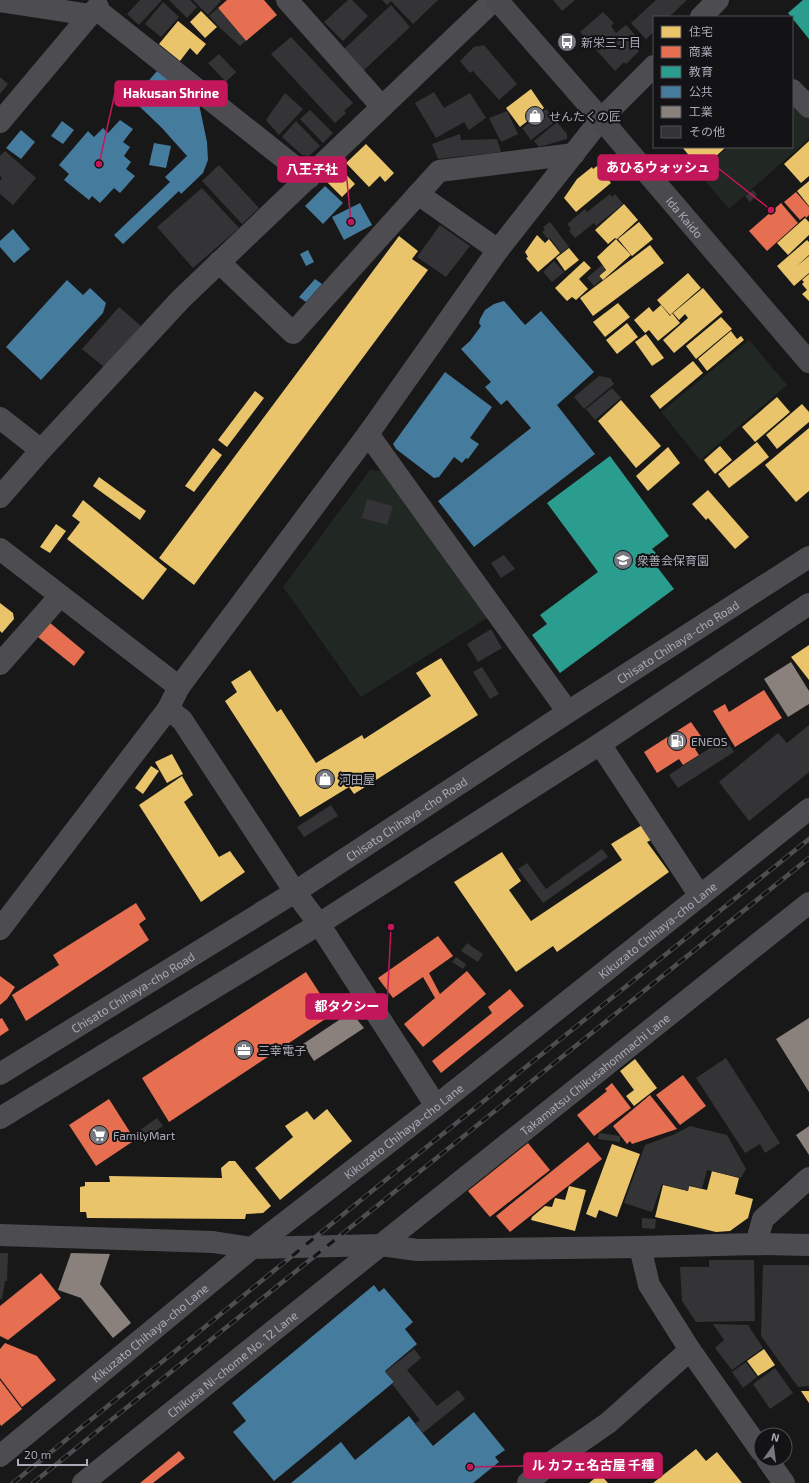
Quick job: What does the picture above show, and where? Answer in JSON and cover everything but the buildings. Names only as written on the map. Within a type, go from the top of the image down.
[{"type":"highway","name":"Ida Kaido","points":[[497,0],[809,362]]},
{"type":"street","points":[[287,0],[382,107]]},
{"type":"street","points":[[0,497],[41,450],[181,299],[494,0]]},
{"type":"street","points":[[0,1],[96,8],[309,178]]},
{"type":"street","points":[[0,122],[96,8]]},
{"type":"street","points":[[0,929],[168,709],[179,687],[368,434],[498,250],[601,119],[653,67]]},
{"type":"street","points":[[793,91],[809,107]]},
{"type":"street","points":[[219,262],[293,334],[438,171],[574,154]]},
{"type":"street","points":[[418,194],[498,250]]},
{"type":"street","points":[[0,418],[41,450]]},
{"type":"street","points":[[368,434],[568,712]]},
{"type":"street","points":[[0,549],[179,687]]},
{"type":"street","name":"Chisato Chihaya-cho Road","points":[[0,1074],[295,892],[568,712],[809,557]]},
{"type":"street","points":[[0,664],[60,596]]},
{"type":"street","points":[[0,1118],[318,924],[600,744],[809,604]]},
{"type":"street","points":[[168,709],[182,720],[295,892],[318,924],[436,1106]]},
{"type":"street","points":[[600,744],[700,896]]},
{"type":"street","name":"Kikuzato Chihaya-cho Lane","points":[[0,1456],[252,1248],[436,1106],[809,809]]},
{"type":"street","name":"Takamatsu Chikusahonmachi Lane","points":[[381,1245],[809,903]]},
{"type":"street","points":[[756,1244],[763,1219],[809,1178]]},
{"type":"street","points":[[0,1235],[213,1242],[252,1248],[381,1245],[417,1250],[809,1244]]},
{"type":"street","name":"Chikusa Ni-chome No. 12 Lane","points":[[83,1483],[381,1245]]},
{"type":"street","points":[[640,1247],[649,1285],[690,1350],[753,1440]]},
{"type":"street","points":[[528,1483],[550,1463],[608,1423],[690,1350]]},
{"type":"street","points":[[773,1467],[784,1483]]},
{"type":"shaded area","points":[[793,99],[809,115],[809,139],[729,209],[699,174],[727,148],[793,148]]},
{"type":"shaded area","points":[[749,340],[787,385],[700,460],[661,412]]},
{"type":"shaded area","points":[[370,470],[382,471],[487,618],[361,697],[283,587]]},
{"type":"railway","points":[[13,1483],[367,1195],[809,839]]},
{"type":"railway","points":[[33,1483],[809,858]]},
{"type":"place","name":"新栄三丁目","points":[[567,42]]},
{"type":"place","name":"せんたくの匠","points":[[535,116]]},
{"type":"place","name":"Hakusan Shrine","points":[[99,164]]},
{"type":"place","name":"あひるウォッシュ","points":[[771,210]]},
{"type":"place","name":"八王子社","points":[[351,222]]},
{"type":"place","name":"衆善会保育園","points":[[623,560]]},
{"type":"place","name":"ENEOS","points":[[677,741]]},
{"type":"place","name":"河田屋","points":[[325,779]]},
{"type":"place","name":"都タクシー","points":[[391,927]]},
{"type":"place","name":"三幸電子","points":[[244,1050]]},
{"type":"place","name":"FamilyMart","points":[[99,1135]]},
{"type":"place","name":"ル カフェ名古屋 千種","points":[[470,1467]]}]
